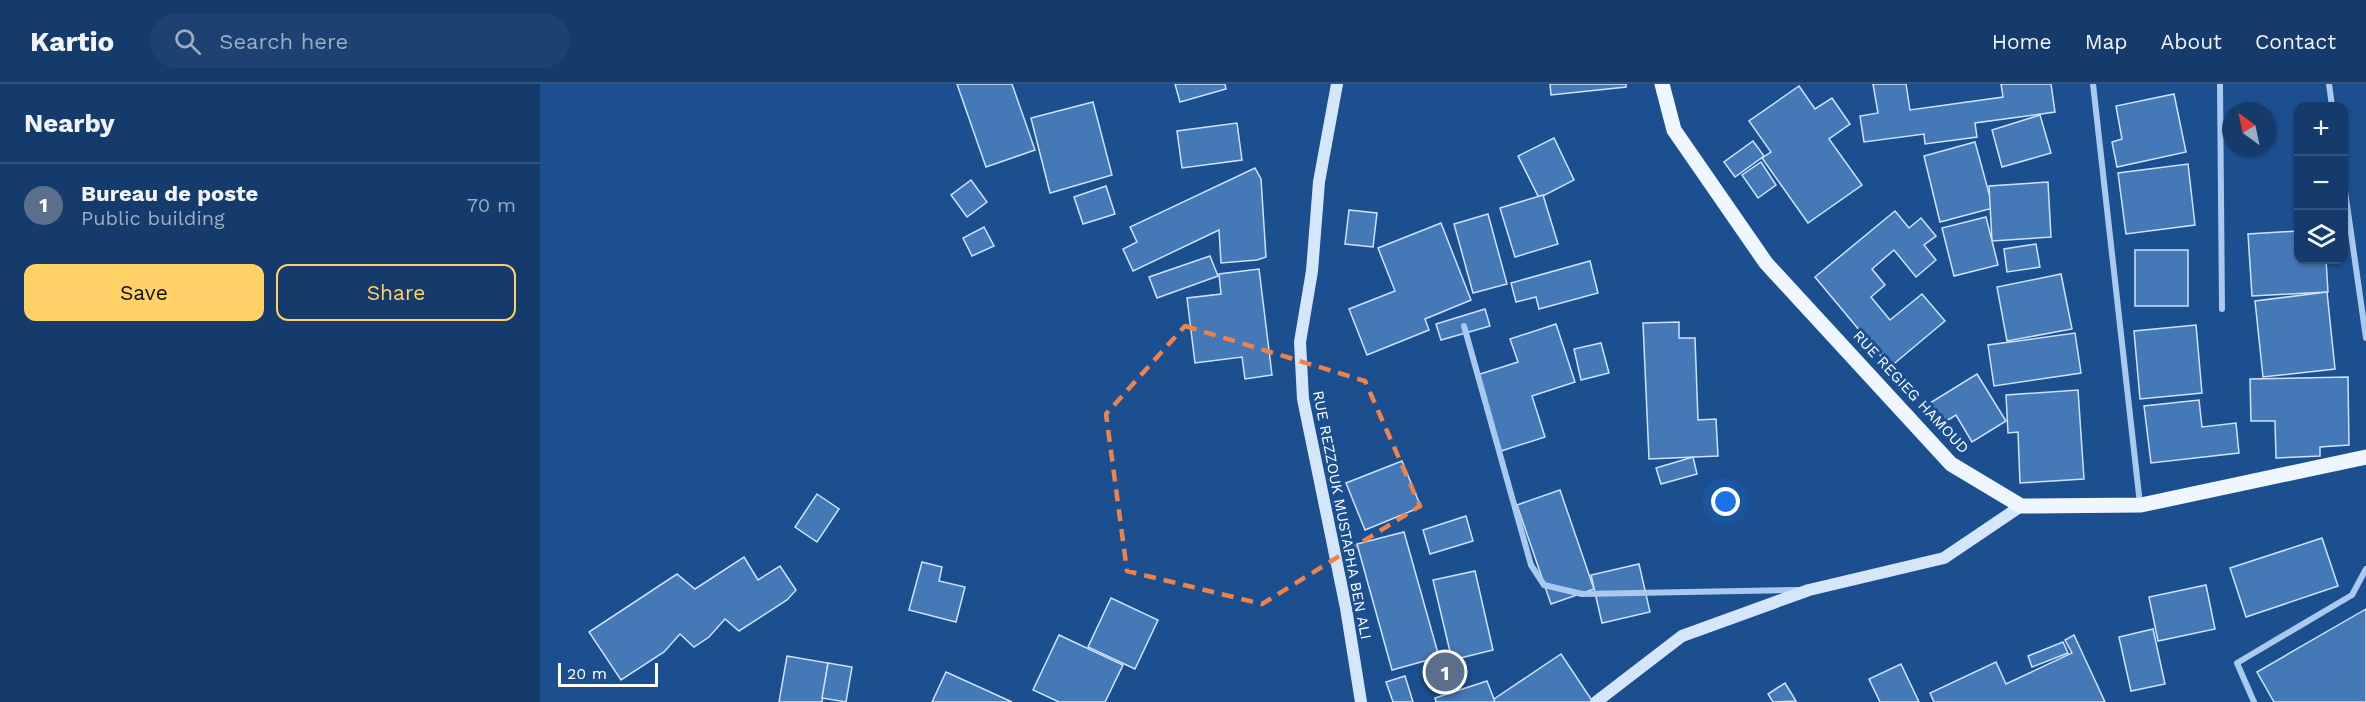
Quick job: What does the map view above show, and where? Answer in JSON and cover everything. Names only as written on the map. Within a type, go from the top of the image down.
[{"type":"main road","name":"RUE REZZOUK MUSTAPHA BEN ALI","points":[[1337,84],[1319,182],[1312,272],[1300,342],[1304,399],[1346,608],[1361,702]]},
{"type":"main road","name":"RUE REGIEG HAMOUD","points":[[1662,84],[1674,130],[1766,263],[1951,464],[2021,506]]},
{"type":"main road","points":[[1596,702],[1682,636],[1809,590],[1944,558],[2021,506],[2141,505],[2366,457]]},
{"type":"street","points":[[2093,84],[2141,505]]},
{"type":"street","points":[[2220,84],[2222,309]]},
{"type":"street","points":[[2329,84],[2331,102]]},
{"type":"street","points":[[2347,210],[2366,338]]},
{"type":"street","points":[[1464,326],[1531,565],[1544,585],[1582,594],[1809,590]]},
{"type":"street","points":[[2254,702],[2237,663],[2352,595],[2366,569]]},
{"type":"highlighted area","points":[[1185,326],[1365,381],[1420,506],[1262,604],[1127,571],[1106,414]]},
{"type":"building","points":[[957,84],[1012,84],[1035,150],[986,167]]},
{"type":"building","points":[[1175,84],[1225,84],[1226,89],[1180,102]]},
{"type":"building","points":[[1550,84],[1626,84],[1626,87],[1551,95]]},
{"type":"building","points":[[1873,84],[1906,84],[1910,110],[2003,97],[2001,84],[2051,84],[2055,112],[1975,123],[1977,137],[1925,144],[1924,134],[1864,142],[1860,116],[1878,113]]},
{"type":"building","points":[[1799,86],[1815,109],[1832,98],[1850,124],[1829,139],[1862,185],[1808,223],[1762,158],[1771,152],[1749,121]]},
{"type":"building","points":[[2174,94],[2186,152],[2117,167],[2112,142],[2122,139],[2116,106]]},
{"type":"building","points":[[1093,102],[1112,175],[1050,193],[1031,118]]},
{"type":"building","points":[[2040,115],[2051,153],[2002,167],[1992,130]]},
{"type":"building","points":[[1237,123],[1242,160],[1182,168],[1177,131]]},
{"type":"building","points":[[1554,138],[1574,180],[1539,198],[1518,156]]},
{"type":"building","points":[[1753,141],[1764,156],[1735,177],[1724,162]]},
{"type":"building","points":[[1975,142],[1993,208],[1940,222],[1924,156]]},
{"type":"building","points":[[1761,162],[1776,185],[1758,198],[1742,175]]},
{"type":"building","points":[[2188,164],[2195,225],[2126,234],[2118,173]]},
{"type":"building","points":[[1255,168],[1261,179],[1266,257],[1221,263],[1219,230],[1133,271],[1123,249],[1137,242],[1130,227]]},
{"type":"building","points":[[971,180],[987,202],[967,217],[951,195]]},
{"type":"building","points":[[2048,182],[2051,237],[1992,241],[1989,186]]},
{"type":"building","points":[[1106,186],[1115,214],[1083,224],[1074,197]]},
{"type":"building","points":[[1543,195],[1558,244],[1515,257],[1500,208]]},
{"type":"building","points":[[1349,210],[1377,213],[1373,247],[1345,244]]},
{"type":"building","points":[[1895,211],[1909,228],[1921,218],[1936,236],[1924,245],[1936,260],[1916,277],[1894,250],[1872,269],[1885,285],[1871,297],[1890,320],[1922,294],[1945,321],[1890,367],[1815,277]]},
{"type":"building","points":[[1488,214],[1507,284],[1473,293],[1454,224]]},
{"type":"building","points":[[1986,217],[1998,265],[1954,276],[1942,228]]},
{"type":"building","points":[[1441,223],[1471,300],[1425,319],[1429,330],[1367,355],[1349,309],[1395,291],[1378,248]]},
{"type":"building","points":[[984,227],[994,246],[972,256],[963,238]]},
{"type":"building","points":[[2294,231],[2294,264],[2326,264],[2328,292],[2252,296],[2248,234]]},
{"type":"building","points":[[2036,244],[2040,267],[2007,272],[2004,249]]},
{"type":"building","points":[[2135,250],[2188,250],[2188,306],[2135,306]]},
{"type":"building","points":[[1210,256],[1218,276],[1157,298],[1149,277]]},
{"type":"building","points":[[1590,261],[1598,293],[1539,309],[1536,297],[1516,302],[1511,283]]},
{"type":"building","points":[[1259,269],[1272,375],[1245,379],[1242,357],[1195,363],[1187,298],[1221,294],[1219,274]]},
{"type":"building","points":[[2061,274],[2072,329],[2007,341],[1997,287]]},
{"type":"building","points":[[2327,292],[2335,369],[2263,377],[2255,301]]},
{"type":"building","points":[[1485,309],[1490,326],[1441,340],[1436,324]]},
{"type":"building","points":[[1679,322],[1679,338],[1695,338],[1698,420],[1716,419],[1718,456],[1649,459],[1643,323]]},
{"type":"building","points":[[1556,324],[1575,382],[1532,396],[1545,437],[1501,451],[1477,375],[1518,362],[1510,339]]},
{"type":"building","points":[[2196,325],[2202,393],[2140,399],[2134,331]]},
{"type":"building","points":[[2075,333],[2081,373],[1994,386],[1988,345]]},
{"type":"building","points":[[1601,343],[1609,373],[1581,380],[1574,349]]},
{"type":"building","points":[[1977,374],[2006,421],[1972,442],[1956,415],[1943,423],[1930,403]]},
{"type":"building","points":[[2348,377],[2349,445],[2320,447],[2320,456],[2276,458],[2275,421],[2251,421],[2250,379]]},
{"type":"building","points":[[2078,390],[2084,479],[2020,483],[2018,432],[2008,433],[2006,395]]},
{"type":"building","points":[[2199,400],[2202,427],[2236,423],[2239,453],[2151,463],[2144,406]]},
{"type":"building","points":[[1693,457],[1697,474],[1661,484],[1656,468]]},
{"type":"building","points":[[1402,461],[1421,507],[1365,530],[1346,483]]},
{"type":"building","points":[[1560,490],[1594,589],[1551,604],[1517,505]]},
{"type":"building","points":[[817,494],[839,509],[817,542],[795,527]]},
{"type":"building","points":[[1466,516],[1473,541],[1430,554],[1423,530]]},
{"type":"building","points":[[1404,532],[1439,657],[1392,670],[1357,544]]},
{"type":"building","points":[[2322,538],[2338,586],[2246,617],[2230,568]]},
{"type":"building","points":[[744,557],[758,580],[780,566],[796,590],[787,600],[739,631],[725,619],[709,637],[694,647],[680,634],[664,652],[621,680],[589,632],[677,574],[695,589]]},
{"type":"building","points":[[922,562],[942,567],[939,581],[965,587],[956,622],[909,610]]},
{"type":"building","points":[[1639,564],[1650,612],[1602,623],[1591,575]]},
{"type":"building","points":[[1475,571],[1493,650],[1452,660],[1433,580]]},
{"type":"building","points":[[2206,585],[2215,629],[2158,641],[2149,597]]},
{"type":"building","points":[[1111,598],[1158,620],[1135,669],[1088,647]]},
{"type":"building","points":[[2366,609],[2366,702],[2274,702],[2257,672]]},
{"type":"building","points":[[2153,629],[2165,684],[2131,691],[2119,637]]},
{"type":"building","points":[[1059,635],[1123,665],[1105,702],[1059,702],[1033,690]]},
{"type":"building","points":[[2074,635],[2105,702],[1934,702],[1930,693],[1996,662],[2006,684],[2072,653],[2065,640]]},
{"type":"building","points":[[2063,642],[2068,653],[2032,667],[2028,656]]},
{"type":"building","points":[[1561,654],[1593,702],[1491,701]]},
{"type":"building","points":[[787,656],[828,663],[822,702],[779,702]]},
{"type":"building","points":[[828,663],[852,667],[846,702],[822,698]]},
{"type":"building","points":[[1901,664],[1919,702],[1880,702],[1869,679]]},
{"type":"building","points":[[946,672],[1012,702],[932,702]]},
{"type":"building","points":[[1405,676],[1413,702],[1393,702],[1386,682]]},
{"type":"building","points":[[1487,681],[1495,702],[1436,702],[1435,698]]},
{"type":"building","points":[[1785,683],[1796,701],[1773,702],[1768,694]]},
{"type":"place","name":"Bureau de poste","points":[[1445,672]]}]
